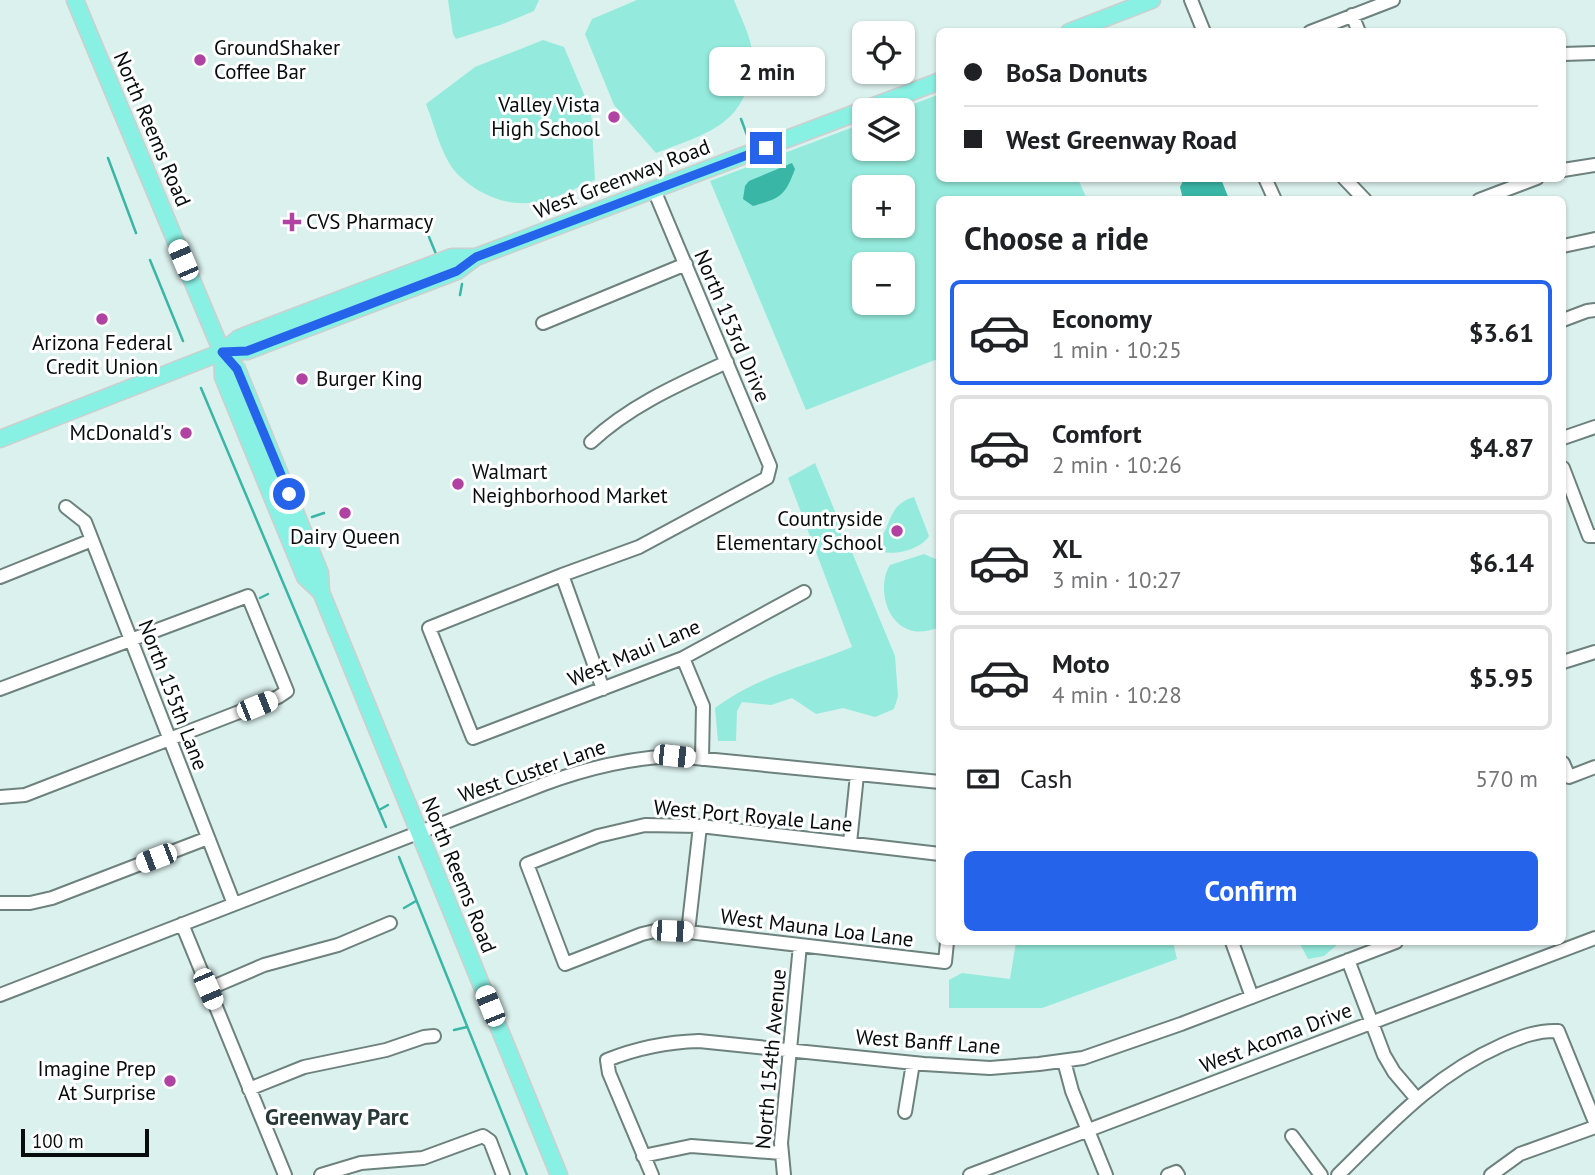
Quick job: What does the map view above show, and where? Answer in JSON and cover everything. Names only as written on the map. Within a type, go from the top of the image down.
[{"type":"main road","name":"North Reems Road","points":[[75,0],[222,352],[237,369],[320,573],[321,592],[559,1175]]},
{"type":"main road","points":[[1079,28],[1152,0]]},
{"type":"main road","name":"West Greenway Road","points":[[0,439],[222,352],[247,351],[457,271],[476,257],[936,83]]},
{"type":"street","points":[[1191,0],[1202,28]]},
{"type":"street","points":[[1320,28],[1393,0]]},
{"type":"street","points":[[1352,15],[1357,28]]},
{"type":"street","points":[[1566,54],[1595,53]]},
{"type":"street","points":[[1566,169],[1595,164]]},
{"type":"street","points":[[1348,182],[1361,196]]},
{"type":"street","points":[[1490,196],[1526,182]]},
{"type":"street","name":"North 153rd Drive","points":[[562,575],[639,547],[767,478],[769,466],[654,190]]},
{"type":"street","points":[[1566,245],[1595,239]]},
{"type":"street","points":[[543,323],[686,264]]},
{"type":"street","points":[[1566,319],[1595,310]]},
{"type":"street","points":[[591,442],[604,430],[669,388],[727,362]]},
{"type":"street","points":[[1566,437],[1595,427]]},
{"type":"street","points":[[1566,475],[1592,536]]},
{"type":"street","name":"North 155th Lane","points":[[66,507],[85,522],[234,904]]},
{"type":"street","points":[[0,577],[92,540]]},
{"type":"street","points":[[562,575],[603,689]]},
{"type":"street","name":"West Maui Lane","points":[[562,575],[429,628],[473,738],[683,658],[804,592]]},
{"type":"street","points":[[0,689],[248,596],[286,691],[278,697],[25,795],[0,797]]},
{"type":"street","points":[[1566,661],[1595,652]]},
{"type":"street","points":[[683,658],[703,706],[702,759]]},
{"type":"street","name":"West Custer Lane","points":[[0,995],[419,832],[591,768],[632,758],[674,756],[936,782]]},
{"type":"street","points":[[1566,770],[1569,777],[1595,767]]},
{"type":"street","points":[[850,843],[857,775]]},
{"type":"street","points":[[688,932],[700,826]]},
{"type":"street","name":"West Port Royale Lane","points":[[565,964],[527,864],[580,842],[628,827],[700,826],[936,853]]},
{"type":"street","points":[[0,902],[30,903],[52,898],[208,838]]},
{"type":"street","points":[[208,989],[264,965],[338,945],[390,923]]},
{"type":"street","points":[[182,924],[285,1175]]},
{"type":"street","name":"West Mauna Loa Lane","points":[[565,964],[655,930],[945,962],[947,945]]},
{"type":"street","name":"West Acoma Drive","points":[[970,1175],[1595,938]]},
{"type":"street","points":[[1233,945],[1252,996]]},
{"type":"street","name":"West Banff Lane","points":[[643,1156],[609,1073],[607,1060],[628,1052],[680,1041],[699,1041],[913,1063],[990,1068],[1064,1061],[1083,1058],[1388,945]]},
{"type":"street","name":"North 154th Avenue","points":[[784,1175],[782,1153],[800,946]]},
{"type":"street","points":[[1348,960],[1389,1064],[1417,1100]]},
{"type":"street","points":[[1338,1175],[1445,1076],[1472,1059],[1542,1031],[1558,1031],[1595,1124],[1520,1154],[1491,1175]]},
{"type":"street","points":[[249,1088],[304,1067],[386,1051],[424,1037],[435,1036]]},
{"type":"street","points":[[1064,1061],[1072,1091],[1106,1175]]},
{"type":"street","points":[[905,1112],[913,1063]]},
{"type":"street","points":[[321,1175],[361,1163],[423,1158],[483,1136],[490,1142],[503,1175]]},
{"type":"street","points":[[1292,1136],[1321,1175]]},
{"type":"street","points":[[652,1175],[643,1156],[691,1146],[782,1153]]},
{"type":"shaded area","points":[[448,0],[539,0],[534,11],[456,39]]},
{"type":"shaded area","points":[[637,0],[734,0],[751,45],[752,57],[746,92],[729,118],[703,135],[656,153],[614,105],[585,34],[592,19]]},
{"type":"shaded area","points":[[543,40],[564,47],[591,111],[595,180],[533,203],[506,201],[476,189],[453,169],[441,146],[426,104],[475,67]]},
{"type":"shaded area","points":[[936,96],[936,182],[1079,182],[1086,196],[936,196],[936,360],[806,410],[710,181],[852,128],[852,161],[915,161],[915,104]]},
{"type":"shaded area","points":[[792,163],[795,169],[781,195],[753,206],[743,199],[745,186],[749,181]]},
{"type":"shaded area","points":[[1182,182],[1222,182],[1228,196],[1182,196],[1180,187]]},
{"type":"shaded area","points":[[815,463],[895,656],[898,696],[894,709],[875,717],[843,708],[816,714],[792,698],[771,705],[742,702],[737,711],[736,741],[718,741],[715,708],[764,680],[852,647],[788,478]]},
{"type":"shaded area","points":[[914,497],[929,536],[908,550],[883,552],[876,543],[882,537],[894,511]]},
{"type":"shaded area","points":[[924,554],[936,559],[936,628],[928,631],[907,629],[893,617],[888,609],[884,591],[890,565]]},
{"type":"shaded area","points":[[1016,945],[1174,945],[1177,959],[1042,1008],[949,1008],[949,980],[962,973],[1010,979]]},
{"type":"shaded area","points":[[1301,945],[1337,945],[1324,956],[1308,959]]},
{"type":"waterway","points":[[741,119],[747,135]]},
{"type":"waterway","points":[[108,158],[136,233]]},
{"type":"waterway","points":[[429,237],[436,254]]},
{"type":"waterway","points":[[150,260],[183,341]]},
{"type":"waterway","points":[[460,295],[462,284]]},
{"type":"waterway","points":[[201,388],[386,827]]},
{"type":"waterway","points":[[312,517],[324,513]]},
{"type":"waterway","points":[[260,598],[268,594]]},
{"type":"waterway","points":[[379,810],[388,805]]},
{"type":"waterway","points":[[399,857],[527,1175]]},
{"type":"waterway","points":[[404,908],[416,901]]},
{"type":"waterway","points":[[454,1030],[467,1027]]},
{"type":"place","name":"GroundShaker Coffee Bar","points":[[200,60]]},
{"type":"place","name":"Valley Vista High School","points":[[614,117]]},
{"type":"place","name":"CVS Pharmacy","points":[[292,222]]},
{"type":"place","name":"Arizona Federal Credit Union","points":[[102,319]]},
{"type":"place","name":"Burger King","points":[[302,379]]},
{"type":"place","name":"McDonald's","points":[[186,433]]},
{"type":"place","name":"Walmart Neighborhood Market","points":[[458,484]]},
{"type":"place","name":"Dairy Queen","points":[[345,513]]},
{"type":"place","name":"Countryside Elementary School","points":[[897,531]]},
{"type":"place","name":"Imagine Prep At Surprise","points":[[170,1081]]},
{"type":"district","name":"Greenway Parc","points":[[337,1117]]},
{"type":"route","points":[[289,494],[237,369],[222,352],[247,351],[457,271],[476,257],[766,148]]}]
